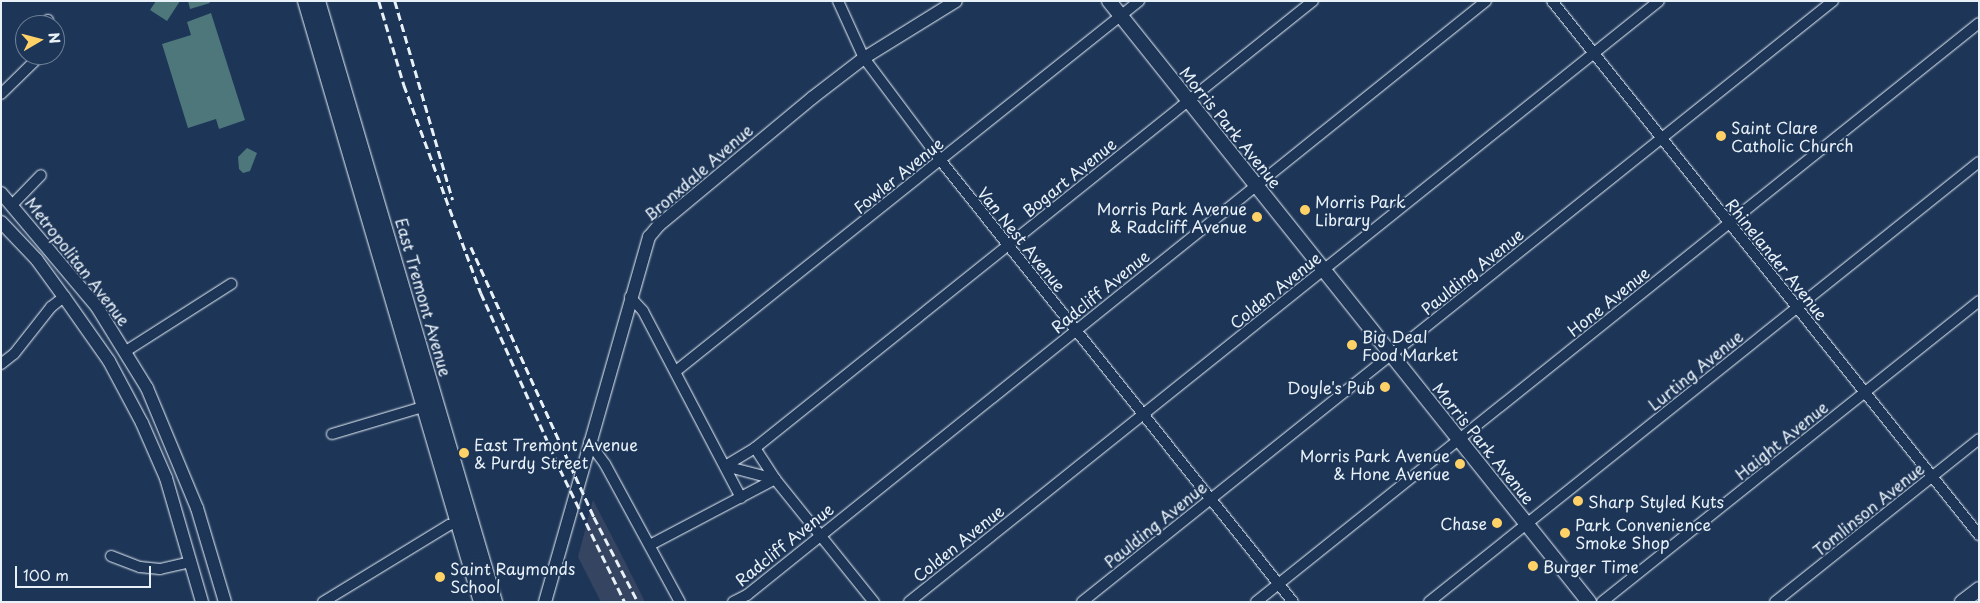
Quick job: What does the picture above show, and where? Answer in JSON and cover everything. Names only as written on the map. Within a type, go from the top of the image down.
[{"type":"main road","name":"Morris Park Avenue","points":[[1109,1],[1589,602]]},
{"type":"main road","name":"East Tremont Avenue","points":[[313,6],[465,520],[496,602]]},
{"type":"main road","name":"East Tremont Avenue","points":[[465,520],[481,602]]},
{"type":"main road","points":[[1962,602],[1979,588]]},
{"type":"street","name":"Van Nest Avenue","points":[[838,1],[864,58],[940,161],[1293,602]]},
{"type":"street","name":"Fowler Avenue","points":[[676,372],[1139,1]]},
{"type":"street","name":"Bogart Avenue","points":[[725,466],[755,448],[1313,1]]},
{"type":"street","name":"Radcliff Avenue","points":[[733,602],[747,595],[820,534],[1486,1]]},
{"type":"street","name":"Rhinelander Avenue","points":[[1552,1],[1979,535]]},
{"type":"street","name":"Colden Avenue","points":[[909,602],[1659,1]]},
{"type":"street","name":"Paulding Avenue","points":[[1082,602],[1832,1]]},
{"type":"street","name":"Bronxdale Avenue","points":[[545,602],[646,244],[658,225],[787,117],[864,58],[954,2]]},
{"type":"street","name":"Hone Avenue","points":[[1256,602],[1979,23]]},
{"type":"street","points":[[1,94],[31,65]]},
{"type":"street","name":"Lurting Avenue","points":[[1429,602],[1979,162]]},
{"type":"street","points":[[13,204],[41,175]]},
{"type":"street","name":"Metropolitan Avenue","points":[[1,193],[13,204],[97,307],[126,351],[166,428],[182,468],[224,602]]},
{"type":"street","name":"Metropolitan Avenue","points":[[1,222],[36,259],[109,362],[165,475],[202,602]]},
{"type":"street","points":[[36,259],[49,247]]},
{"type":"street","points":[[126,351],[231,284]]},
{"type":"street","points":[[1,364],[14,354],[51,307],[64,297]]},
{"type":"street","points":[[630,298],[643,310],[741,498]]},
{"type":"street","name":"Haight Avenue","points":[[1602,602],[1979,301]]},
{"type":"street","points":[[332,434],[430,405]]},
{"type":"street","name":"Tomlinson Avenue","points":[[1775,602],[1979,439]]},
{"type":"street","points":[[589,442],[605,464],[680,602]]},
{"type":"street","points":[[755,448],[776,479],[874,602]]},
{"type":"street","points":[[725,466],[776,479]]},
{"type":"street","points":[[165,475],[182,468]]},
{"type":"street","points":[[650,545],[776,479]]},
{"type":"street","points":[[324,602],[465,520]]},
{"type":"street","points":[[111,556],[140,567],[160,569],[191,562]]},
{"type":"shaded area","points":[[593,500],[645,602],[601,602],[578,557]]},
{"type":"green space","points":[[156,1],[180,1],[167,21],[150,10]]},
{"type":"green space","points":[[188,1],[209,1],[210,3],[190,9]]},
{"type":"green space","points":[[211,13],[245,120],[219,129],[216,119],[188,128],[162,44],[191,35],[187,22]]},
{"type":"green space","points":[[247,148],[257,153],[250,171],[243,173],[239,169],[238,157]]},
{"type":"railway","points":[[379,1],[404,85],[481,293],[560,469],[625,602]]},
{"type":"railway","points":[[395,1],[453,200]]},
{"type":"railway","points":[[471,247],[594,517],[638,602]]},
{"type":"place","name":"Saint Clare Catholic Church","points":[[1721,136]]},
{"type":"place","name":"Morris Park Library","points":[[1305,210]]},
{"type":"place","name":"Morris Park Avenue & Radcliff Avenue","points":[[1257,217]]},
{"type":"place","name":"Big Deal Food Market","points":[[1352,345]]},
{"type":"place","name":"Doyle's Pub","points":[[1385,387]]},
{"type":"place","name":"East Tremont Avenue & Purdy Street","points":[[464,453]]},
{"type":"place","name":"Morris Park Avenue & Hone Avenue","points":[[1460,464]]},
{"type":"place","name":"Sharp Styled Kuts","points":[[1578,501]]},
{"type":"place","name":"Chase","points":[[1497,523]]},
{"type":"place","name":"Park Convenience Smoke Shop","points":[[1565,533]]},
{"type":"place","name":"Burger Time","points":[[1533,566]]},
{"type":"place","name":"Saint Raymonds School","points":[[440,577]]}]
